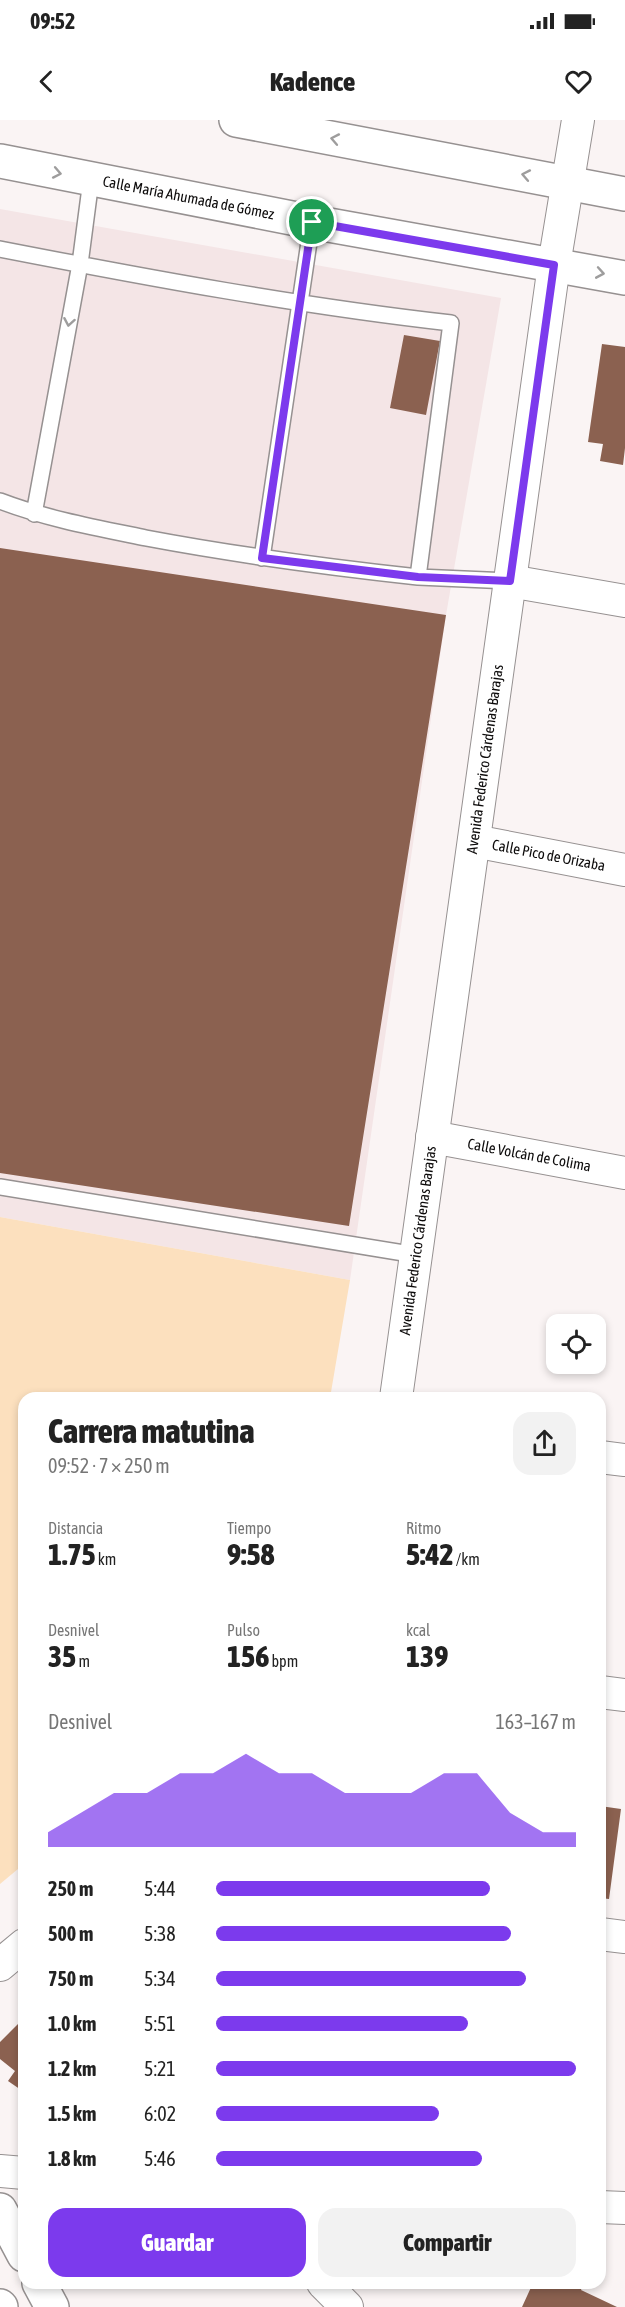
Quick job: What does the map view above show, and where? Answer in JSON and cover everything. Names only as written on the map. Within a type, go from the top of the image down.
[{"type":"main road","points":[[236,120],[625,194]]},
{"type":"main road","name":"Calle María Ahumada de Gómez","points":[[0,161],[312,222],[625,278]]},
{"type":"main road","points":[[0,2210],[18,2244]]},
{"type":"main road","points":[[42,2289],[52,2307]]},
{"type":"street","name":"Avenida Federico Cárdenas Barajas","points":[[397,1392],[554,265],[578,120]]},
{"type":"street","points":[[510,581],[625,601]]},
{"type":"street","name":"Calle Pico de Orizaba","points":[[474,841],[625,870]]},
{"type":"street","name":"Calle Volcán de Colima","points":[[432,1137],[625,1173]]},
{"type":"street","points":[[606,1458],[625,1460]]},
{"type":"street","points":[[606,1693],[625,1695]]},
{"type":"street","points":[[606,1935],[625,1937]]},
{"type":"street","points":[[0,1965],[18,1950]]},
{"type":"street","points":[[0,2171],[18,2172]]},
{"type":"street","points":[[606,2207],[625,2208]]},
{"type":"street","points":[[329,2289],[347,2307]]},
{"type":"lane","points":[[34,514],[80,264],[92,180]]},
{"type":"lane","points":[[262,558],[312,222]]},
{"type":"lane","points":[[0,249],[369,314],[451,323],[418,577]]},
{"type":"lane","points":[[0,501],[34,514],[163,541],[262,558],[418,577],[510,581]]},
{"type":"lane","points":[[0,1187],[416,1255]]},
{"type":"shaded area","points":[[0,209],[501,298],[446,615],[350,1280],[0,1217]]},
{"type":"shaded area","points":[[0,1217],[350,1280],[331,1392],[18,1392],[18,1869],[0,1884]]},
{"type":"building","points":[[404,335],[440,341],[426,415],[390,408]]},
{"type":"building","points":[[602,344],[625,347],[623,465],[600,461],[603,444],[588,442]]},
{"type":"building","points":[[0,548],[446,615],[349,1226],[0,1173]]},
{"type":"building","points":[[606,1807],[621,1809],[609,1899],[606,1899]]},
{"type":"building","points":[[18,2024],[18,2088],[8,2081],[15,2071],[0,2059],[0,2042]]},
{"type":"building","points":[[530,2289],[581,2289],[617,2307],[522,2307]]},
{"type":"route","points":[[312,222],[554,265],[510,581],[418,577],[262,558],[312,222]]}]
